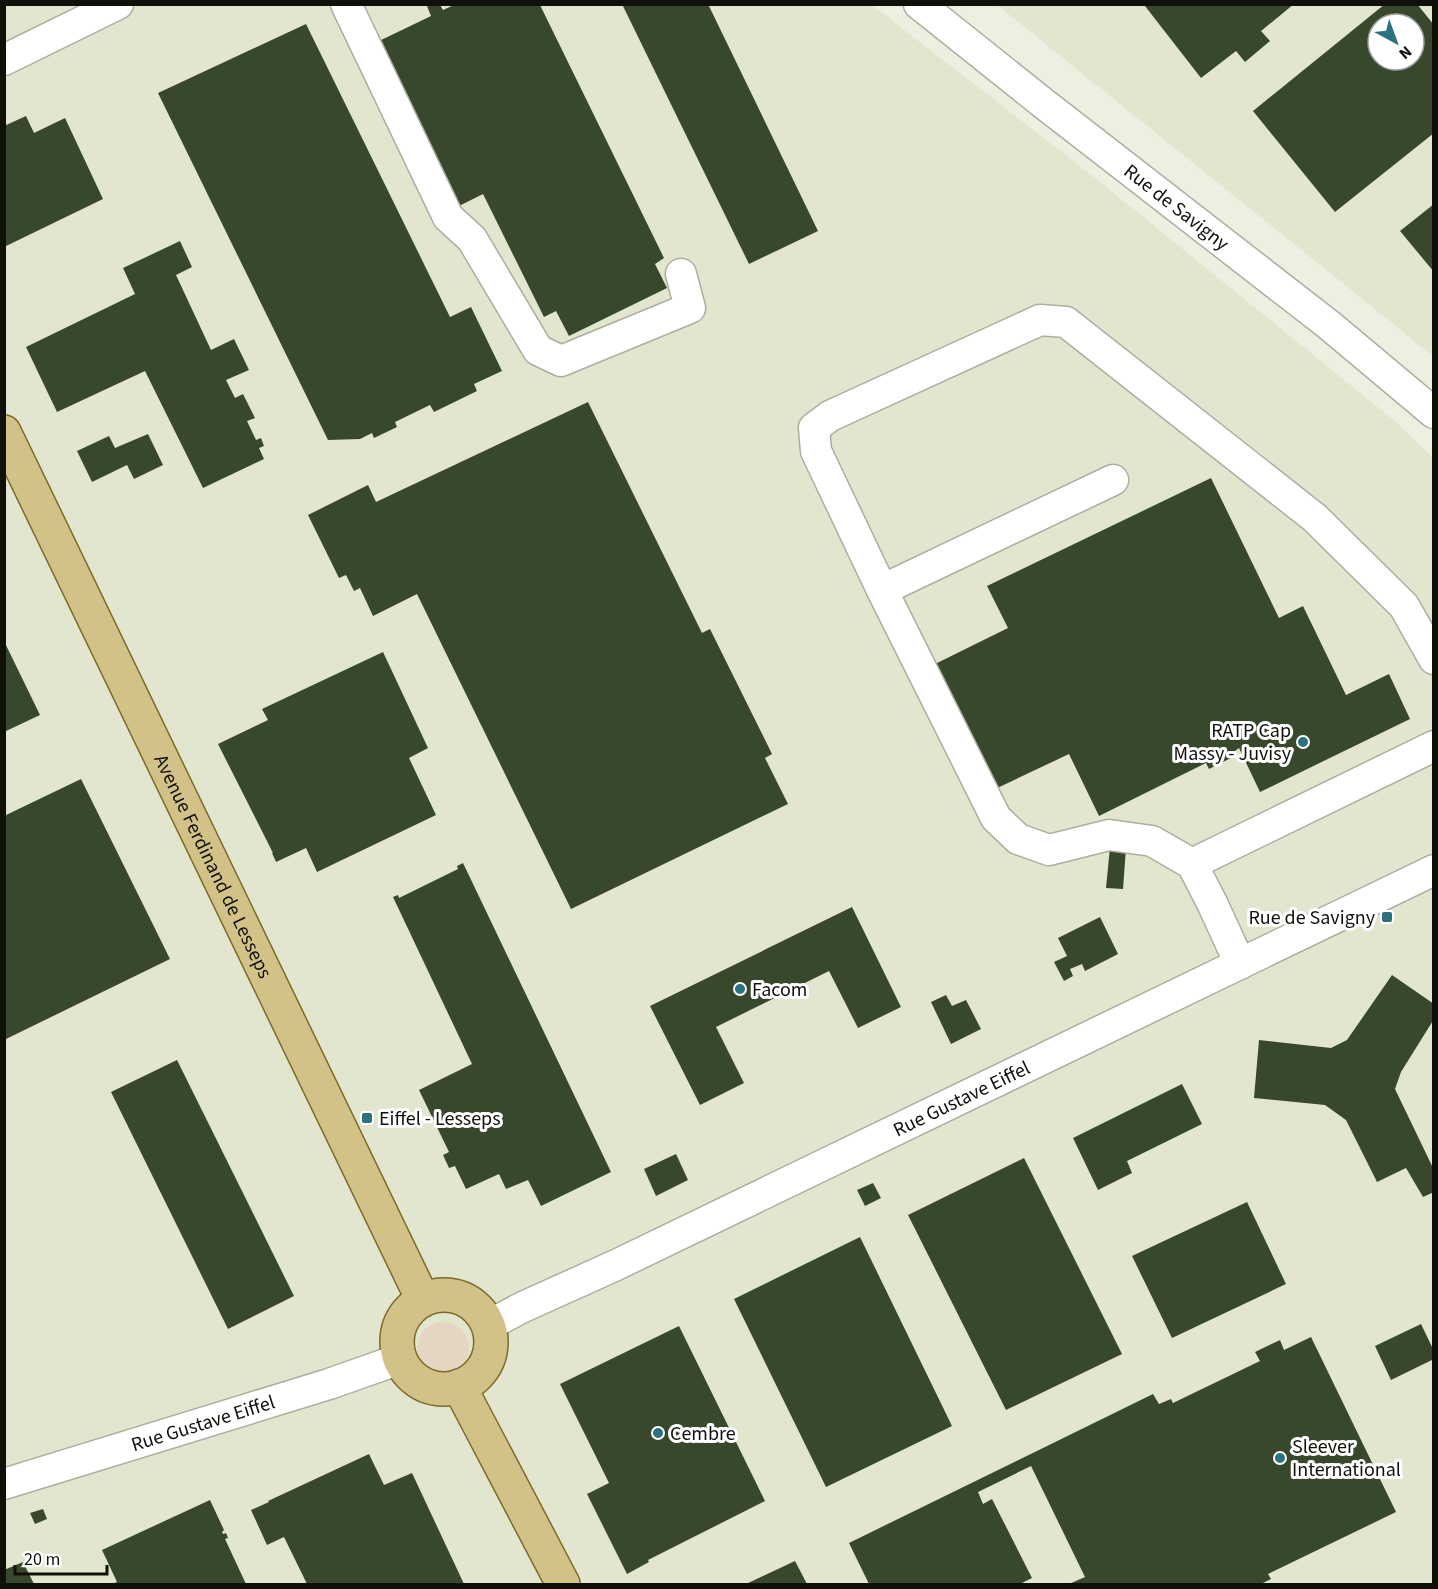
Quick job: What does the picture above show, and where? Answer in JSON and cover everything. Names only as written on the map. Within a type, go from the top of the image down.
[{"type":"main road","name":"Avenue Ferdinand de Lesseps","points":[[4,432],[423,1300]]},
{"type":"main road","points":[[435,1295],[461,1298],[472,1304],[482,1313],[489,1325],[491,1350],[487,1362],[480,1373],[459,1386],[431,1387],[407,1371],[400,1359],[398,1332],[403,1319],[412,1308],[435,1295]]},
{"type":"main road","points":[[459,1386],[563,1584]]},
{"type":"street","points":[[4,60],[118,4]]},
{"type":"street","points":[[346,4],[448,217],[472,239],[538,350],[561,361],[690,308],[681,274]]},
{"type":"street","name":"Rue de Savigny","points":[[919,4],[1329,325],[1434,413]]},
{"type":"street","points":[[1240,964],[1192,864],[1152,841],[1109,835],[1049,850],[1018,839],[996,818],[882,590],[816,451],[814,428],[830,416],[1040,320],[1066,322],[1315,518],[1404,606],[1434,659]]},
{"type":"street","points":[[882,590],[1113,480]]},
{"type":"street","points":[[1192,864],[1434,746]]},
{"type":"street","name":"Rue Gustave Eiffel","points":[[489,1325],[1434,870]]},
{"type":"street","name":"Rue Gustave Eiffel","points":[[4,1484],[329,1384],[400,1359]]},
{"type":"shaded area","points":[[5,5],[872,5],[1094,177],[1396,422],[1433,458],[1433,1584],[5,1584]]},
{"type":"shaded area","points":[[997,5],[1433,5],[1433,356]]},
{"type":"shaded area","points":[[438,1322],[448,1322],[462,1329],[469,1348],[462,1367],[448,1374],[438,1374],[428,1370],[421,1363],[417,1353],[417,1343],[421,1333],[428,1326]]},
{"type":"building","points":[[622,4],[708,4],[818,231],[749,264]]},
{"type":"building","points":[[1147,4],[1294,4],[1261,31],[1270,41],[1245,62],[1236,51],[1201,78],[1145,6]]},
{"type":"building","points":[[1385,4],[1417,4],[1423,12],[1375,12]]},
{"type":"building","points":[[440,5],[443,10],[454,5],[540,5],[664,258],[655,264],[667,288],[569,336],[556,311],[544,317],[483,194],[459,206],[377,42],[431,16],[427,6]]},
{"type":"building","points":[[1426,15],[1434,25],[1434,133],[1335,212],[1253,111],[1366,19],[1366,72],[1426,72]]},
{"type":"building","points":[[306,24],[450,317],[471,307],[502,371],[474,384],[477,391],[434,412],[430,405],[395,422],[397,427],[374,438],[372,433],[360,439],[328,440],[158,93]]},
{"type":"building","points":[[26,116],[34,133],[65,118],[103,199],[4,247],[4,126]]},
{"type":"building","points":[[1434,204],[1434,272],[1400,231]]},
{"type":"building","points":[[180,241],[192,267],[176,275],[211,350],[234,339],[249,370],[226,380],[235,398],[243,394],[255,418],[247,421],[256,440],[261,438],[264,446],[259,448],[264,459],[203,488],[145,371],[57,412],[26,347],[135,294],[123,268]]},
{"type":"building","points":[[588,402],[702,633],[710,629],[772,754],[765,758],[788,804],[571,909],[417,594],[373,616],[360,588],[354,591],[346,575],[339,578],[308,515],[368,485],[376,502]]},
{"type":"building","points":[[148,434],[163,465],[134,479],[127,465],[92,482],[77,451],[109,436],[115,448]]},
{"type":"building","points":[[1211,478],[1279,618],[1303,606],[1346,695],[1389,674],[1410,719],[1260,792],[1239,748],[1235,751],[1235,756],[1209,769],[1206,763],[1099,816],[1069,754],[993,790],[933,665],[1008,628],[987,586]]},
{"type":"building","points":[[4,641],[40,715],[4,732]]},
{"type":"building","points":[[383,652],[428,748],[409,758],[436,815],[317,872],[306,848],[276,862],[218,744],[268,720],[262,709]]},
{"type":"building","points":[[81,779],[170,959],[4,1040],[4,816]]},
{"type":"building","points":[[1110,847],[1126,848],[1123,889],[1106,888]]},
{"type":"building","points":[[463,863],[611,1172],[541,1206],[528,1180],[506,1189],[499,1174],[466,1189],[455,1166],[449,1168],[443,1155],[449,1152],[419,1090],[472,1064],[393,897],[398,895],[399,898],[458,869],[457,866]]},
{"type":"building","name":"Facom","points":[[852,907],[901,1007],[858,1028],[829,971],[716,1027],[744,1083],[700,1105],[650,1006]]},
{"type":"building","points":[[1100,917],[1118,954],[1085,971],[1082,964],[1070,969],[1073,976],[1064,981],[1054,962],[1067,956],[1058,938]]},
{"type":"building","points":[[1392,975],[1434,1004],[1434,1019],[1401,1072],[1395,1089],[1434,1170],[1434,1192],[1423,1197],[1406,1168],[1377,1182],[1346,1120],[1325,1105],[1254,1098],[1259,1040],[1331,1048],[1347,1040]]},
{"type":"building","points":[[946,995],[952,1006],[966,1000],[981,1029],[951,1044],[931,1002]]},
{"type":"building","points":[[177,1060],[294,1296],[228,1329],[111,1092]]},
{"type":"building","points":[[1182,1084],[1202,1124],[1127,1161],[1132,1173],[1098,1190],[1073,1138]]},
{"type":"building","points":[[676,1154],[688,1180],[656,1196],[644,1169]]},
{"type":"building","points":[[1024,1158],[1122,1354],[1006,1410],[908,1215]]},
{"type":"building","points":[[873,1183],[881,1198],[865,1206],[857,1190]]},
{"type":"building","points":[[1247,1202],[1286,1284],[1172,1338],[1132,1256]]},
{"type":"building","points":[[860,1237],[952,1426],[826,1487],[734,1299]]},
{"type":"building","points":[[1421,1324],[1434,1351],[1434,1359],[1391,1380],[1375,1346]]},
{"type":"building","name":"Cembre","points":[[679,1326],[765,1501],[648,1560],[649,1562],[627,1574],[587,1494],[609,1483],[560,1384]]},
{"type":"building","points":[[1311,1337],[1396,1512],[1268,1574],[1271,1579],[1264,1584],[1069,1584],[1085,1577],[1031,1466],[978,1492],[983,1504],[992,1499],[1032,1578],[1023,1584],[869,1584],[849,1543],[1153,1394],[1159,1404],[1171,1399],[1173,1403],[1260,1361],[1255,1352],[1280,1340],[1284,1350]]},
{"type":"building","points":[[369,1454],[384,1485],[412,1473],[464,1584],[307,1584],[284,1537],[267,1545],[251,1510]]},
{"type":"building","points":[[210,1500],[246,1584],[112,1584],[117,1582],[102,1550]]},
{"type":"building","points":[[43,1509],[47,1519],[35,1524],[30,1513]]},
{"type":"building","points":[[795,1561],[807,1584],[746,1584]]},
{"type":"building","points":[[23,1562],[34,1584],[4,1584],[4,1570]]},
{"type":"place","name":"RATP Cap Massy - Juvisy","points":[[1303,742]]},
{"type":"place","name":"Rue de Savigny","points":[[1387,917]]},
{"type":"place","name":"Facom","points":[[740,989]]},
{"type":"place","name":"Eiffel - Lesseps","points":[[367,1118]]},
{"type":"place","name":"Cembre","points":[[658,1433]]},
{"type":"place","name":"Sleever International","points":[[1280,1458]]}]
